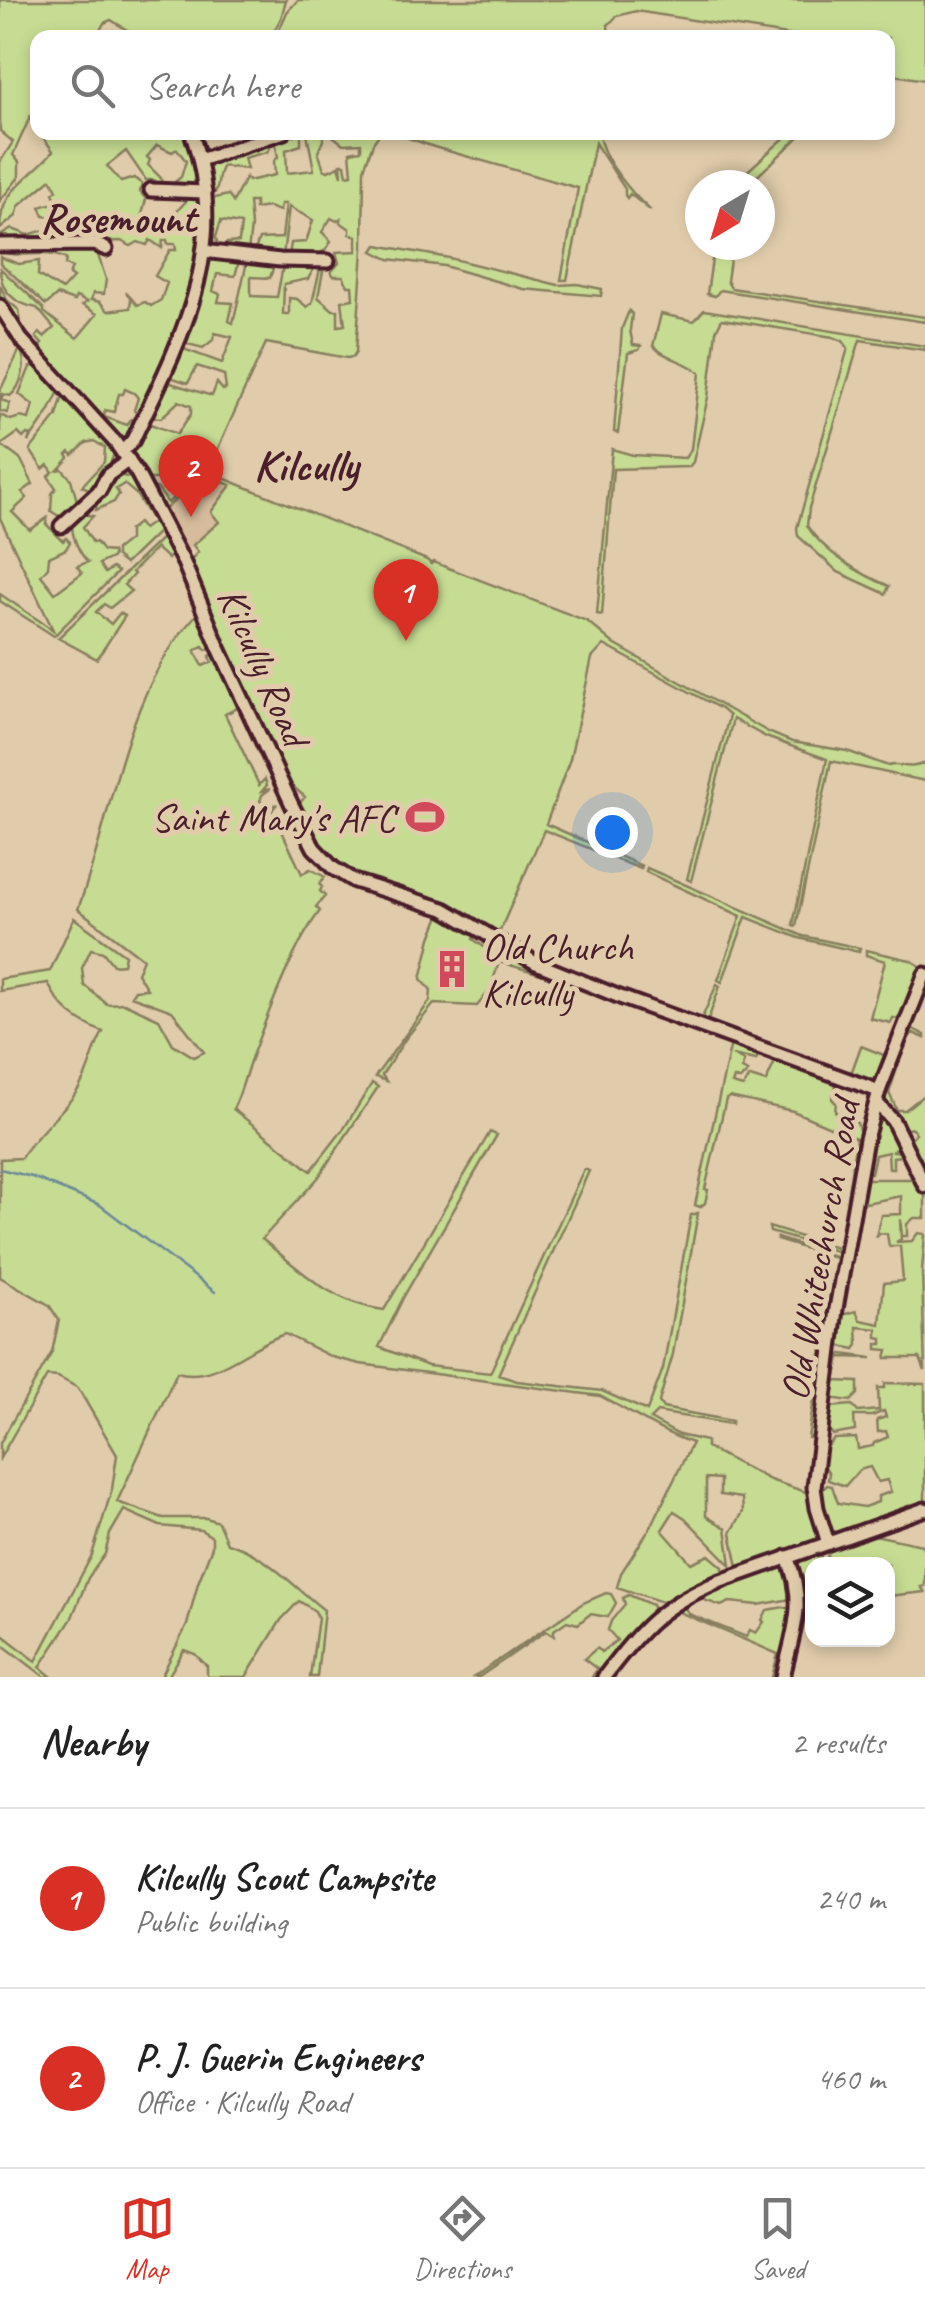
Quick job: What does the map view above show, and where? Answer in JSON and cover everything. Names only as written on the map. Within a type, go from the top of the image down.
[{"type":"street","points":[[61,526],[99,490],[126,456],[183,336],[203,251],[205,192],[194,140]]},
{"type":"street","points":[[200,160],[260,140]]},
{"type":"street","points":[[151,190],[205,192]]},
{"type":"street","points":[[0,245],[95,244],[106,249]]},
{"type":"street","points":[[203,251],[286,261],[328,261]]},
{"type":"street","name":"Kilcully Road","points":[[0,306],[21,339],[126,456],[184,563],[219,648],[309,840],[333,868],[354,881],[444,909],[536,963],[877,1096]]},
{"type":"street","name":"Old Whitechurch Road","points":[[828,1542],[816,1508],[815,1480],[836,1308],[877,1096],[925,974]]},
{"type":"street","points":[[877,1096],[925,1186]]},
{"type":"street","points":[[604,1677],[642,1630],[672,1604],[718,1582],[925,1509]]},
{"type":"street","points":[[782,1677],[799,1603],[798,1586],[787,1557]]},
{"type":"shaded area","points":[[204,475],[231,485],[211,511],[219,522],[184,553],[163,511]]},
{"type":"green space","points":[[0,0],[286,0],[275,30],[127,30],[111,20],[100,30],[30,30],[30,117],[13,155],[19,162],[19,177],[0,201],[0,162],[13,142],[0,131]]},
{"type":"green space","points":[[298,0],[925,0],[925,80],[895,75],[895,30],[756,30],[636,11],[617,16],[608,30],[279,30]]},
{"type":"green space","points":[[45,140],[188,140],[200,180],[192,187],[170,186],[181,177],[186,161],[177,149],[172,152],[157,145],[147,157],[162,186],[146,180],[126,151],[107,166],[121,182],[134,178],[142,184],[140,192],[146,199],[142,215],[148,228],[167,230],[176,226],[176,212],[190,197],[198,199],[201,213],[196,264],[185,309],[139,417],[134,410],[138,398],[125,389],[119,394],[114,412],[105,410],[104,417],[127,425],[131,419],[139,421],[125,439],[115,436],[24,339],[0,301],[0,285],[7,300],[19,310],[21,325],[38,348],[42,344],[36,337],[39,333],[44,337],[54,328],[37,308],[23,304],[6,291],[0,268],[77,338],[97,314],[82,305],[87,302],[57,295],[46,305],[0,263],[0,257],[19,264],[39,261],[38,275],[62,290],[73,278],[69,275],[72,268],[58,256],[17,255],[0,251],[0,247],[95,246],[106,279],[104,294],[93,293],[91,300],[100,302],[108,311],[130,308],[131,299],[126,292],[137,305],[145,302],[151,306],[161,300],[167,283],[155,276],[170,250],[176,250],[175,244],[163,240],[162,248],[150,240],[147,245],[138,242],[131,246],[121,241],[0,244],[0,236],[12,229],[28,235],[55,227],[53,218],[44,216],[40,207],[57,202],[53,193],[57,190],[51,179],[19,206],[16,216],[0,229],[1,215],[11,194],[53,151]]},
{"type":"green space","points":[[301,140],[301,145],[286,150],[287,173],[314,170],[308,140],[323,140],[318,152],[324,169],[339,166],[342,176],[341,164],[345,164],[347,175],[352,174],[350,152],[361,150],[361,143],[343,144],[338,140],[375,140],[364,169],[356,352],[347,358],[266,343],[209,468],[211,473],[431,564],[587,621],[614,644],[792,742],[847,751],[888,766],[925,763],[925,781],[831,761],[796,926],[793,925],[827,759],[766,737],[733,719],[691,881],[687,879],[729,716],[604,645],[592,658],[570,759],[546,824],[642,866],[641,869],[544,830],[499,933],[573,970],[702,1018],[717,984],[720,986],[708,1020],[847,1073],[852,1071],[861,1046],[886,1056],[898,1031],[873,1084],[543,962],[482,926],[361,881],[324,858],[298,805],[305,797],[284,779],[221,646],[188,563],[198,552],[193,545],[219,522],[211,512],[231,485],[204,475],[163,511],[150,487],[157,488],[168,503],[173,498],[169,492],[180,480],[171,470],[159,479],[146,479],[130,455],[145,422],[177,434],[191,414],[191,406],[179,401],[161,418],[148,417],[163,385],[171,383],[212,396],[217,383],[226,389],[224,375],[197,366],[188,383],[173,378],[170,372],[181,348],[222,363],[232,337],[215,333],[203,348],[184,343],[209,259],[239,261],[235,276],[217,274],[213,291],[220,294],[218,302],[233,303],[229,321],[233,323],[247,262],[274,265],[270,278],[251,277],[251,296],[277,297],[283,266],[314,268],[308,279],[284,284],[283,314],[289,314],[289,298],[307,307],[312,303],[320,269],[323,271],[318,297],[338,310],[338,326],[345,325],[342,301],[353,299],[352,286],[343,276],[331,272],[339,263],[336,252],[357,251],[357,236],[350,234],[341,218],[331,218],[322,232],[331,241],[324,251],[289,256],[291,243],[306,242],[313,220],[289,207],[283,256],[254,253],[259,239],[282,238],[286,204],[281,204],[280,211],[268,207],[255,209],[255,202],[249,202],[248,253],[222,248],[227,243],[239,242],[241,224],[221,221],[216,237],[218,247],[209,242],[211,199],[228,195],[233,202],[246,177],[248,181],[275,175],[275,141]]},
{"type":"green space","points":[[414,140],[600,140],[611,164],[651,211],[630,194],[627,198],[595,143],[567,280],[561,280],[578,188]]},
{"type":"green space","points":[[782,140],[796,140],[764,170],[749,170]]},
{"type":"green space","points":[[267,144],[267,152],[244,158],[247,169],[223,166],[216,191],[210,193],[208,163]]},
{"type":"green space","points":[[377,245],[558,285],[602,289],[601,296],[523,289],[444,266],[389,259],[373,251]]},
{"type":"green space","points":[[712,260],[730,260],[727,281],[731,288],[925,317],[925,322],[720,290],[715,296],[707,294]]},
{"type":"green space","points":[[704,310],[925,346],[925,350],[860,340],[809,508],[807,526],[823,545],[844,562],[889,586],[886,594],[838,572],[798,536],[797,528],[848,348],[833,337],[722,319],[716,331],[708,397],[693,462],[689,467],[613,469],[602,615],[597,614],[612,449],[633,455],[685,458],[691,449],[700,373],[653,346],[661,314],[694,321]]},
{"type":"green space","points":[[629,311],[633,345],[641,346],[628,353],[618,433],[614,432],[622,328]]},
{"type":"green space","points":[[20,349],[24,360],[21,380],[10,396],[3,394],[1,400],[10,403],[7,413],[0,411],[0,391]]},
{"type":"green space","points":[[38,365],[60,389],[28,442],[30,435],[23,438],[18,433],[1,445],[21,460],[33,484],[22,492],[27,498],[12,512],[30,530],[47,518],[46,524],[63,541],[66,538],[70,542],[66,549],[49,557],[48,567],[41,575],[55,593],[82,573],[77,566],[88,562],[72,528],[72,522],[82,514],[93,516],[83,527],[93,543],[112,552],[113,557],[99,564],[105,573],[112,568],[118,572],[54,636],[0,601],[0,594],[53,630],[0,518],[0,415],[11,420],[29,419],[33,405],[19,394],[30,367]]},
{"type":"green space","points":[[67,397],[116,449],[91,490],[82,486],[104,462],[105,448],[94,441],[67,455],[69,458],[58,470],[62,469],[71,479],[77,501],[60,517],[51,511],[56,488],[48,476],[53,472],[48,465],[43,469],[30,450]]},
{"type":"green space","points":[[119,475],[134,475],[174,551],[168,559],[156,548],[124,585],[131,591],[110,608],[104,604],[96,612],[111,624],[120,613],[125,616],[97,659],[58,638],[164,536],[160,530],[125,564],[116,557],[116,550],[129,540],[129,530],[138,523],[143,529],[153,522],[136,494],[124,484],[116,489],[119,494],[114,502],[96,510],[97,501]]},
{"type":"green space","points":[[198,613],[212,647],[206,650],[203,646],[195,651],[203,666],[212,662],[210,656],[215,654],[240,707],[225,714],[259,785],[265,779],[267,785],[262,791],[270,789],[260,801],[268,808],[277,804],[272,810],[302,874],[310,869],[325,877],[319,884],[325,896],[316,907],[320,911],[282,981],[233,1109],[311,1171],[372,1083],[378,1087],[318,1178],[262,1239],[333,1293],[384,1310],[490,1132],[497,1135],[379,1347],[428,1366],[490,1373],[584,1169],[589,1171],[498,1375],[517,1381],[602,1391],[647,1411],[663,1369],[691,1215],[698,1213],[673,1354],[659,1402],[663,1408],[732,1421],[731,1424],[657,1412],[650,1419],[679,1435],[706,1441],[706,1447],[770,1480],[809,1493],[818,1536],[811,1544],[742,1569],[738,1567],[731,1533],[743,1512],[742,1498],[720,1495],[720,1479],[706,1478],[706,1516],[726,1528],[731,1565],[674,1511],[662,1530],[691,1563],[709,1555],[723,1567],[723,1575],[665,1603],[617,1587],[692,1443],[600,1396],[360,1364],[332,1357],[285,1334],[218,1368],[191,1374],[177,1372],[117,1502],[163,1518],[206,1518],[218,1522],[227,1543],[266,1562],[324,1610],[317,1677],[310,1677],[318,1618],[315,1611],[299,1601],[281,1620],[246,1677],[207,1677],[207,1666],[184,1650],[168,1677],[161,1677],[187,1625],[212,1537],[201,1530],[160,1526],[124,1510],[71,1620],[40,1667],[52,1677],[45,1677],[0,1643],[0,1633],[36,1661],[92,1555],[112,1489],[117,1455],[78,1388],[58,1377],[47,1376],[0,1458],[0,1443],[52,1352],[59,1320],[49,1305],[0,1277],[0,1159],[21,1158],[73,1097],[103,1032],[70,1013],[48,983],[0,991],[0,979],[50,971],[74,918],[125,955],[123,964],[113,965],[103,952],[91,949],[82,968],[84,985],[107,1004],[124,1003],[159,1019],[173,1044],[194,1057],[204,1052],[172,1011],[131,996],[135,990],[147,989],[137,973],[143,959],[78,909],[137,715],[173,644]]},
{"type":"green space","points":[[647,868],[803,936],[860,948],[859,952],[799,938],[746,917],[722,982],[718,980],[741,916],[646,872]]},
{"type":"green space","points":[[441,913],[478,932],[473,939],[495,955],[497,952],[484,943],[488,939],[759,1053],[756,1060],[732,1055],[744,1061],[742,1069],[748,1072],[740,1080],[734,1078],[732,1084],[743,1087],[750,1077],[766,1082],[777,1057],[838,1079],[832,1099],[835,1111],[841,1118],[857,1123],[861,1137],[843,1250],[770,1232],[769,1227],[840,1249],[856,1138],[793,1111],[730,1097],[726,1099],[705,1203],[695,1205],[731,1043],[562,980],[499,962],[490,990],[477,1006],[434,1004],[382,1075],[386,1081],[375,1077],[430,1001],[431,990],[421,979]]},
{"type":"green space","points":[[866,950],[910,960],[922,967],[901,1026],[899,1019],[893,1018],[891,1023],[870,1018],[885,961],[866,955]]},
{"type":"green space","points":[[909,1027],[925,1038],[913,1033],[906,1040],[889,1093],[897,1110],[905,1110],[925,1094],[925,1179],[908,1141],[916,1133],[912,1128],[903,1130],[882,1093]]},
{"type":"green space","points":[[878,1111],[883,1111],[905,1148],[894,1149],[903,1156],[893,1157],[893,1168],[889,1168],[888,1152],[875,1155],[871,1173],[865,1172]]},
{"type":"green space","points":[[915,1167],[925,1193],[925,1218],[914,1218],[907,1224],[907,1236],[902,1236],[900,1219],[901,1239],[896,1242],[912,1241],[918,1233],[925,1234],[925,1371],[920,1358],[886,1358],[888,1350],[877,1349],[882,1338],[877,1337],[877,1329],[857,1327],[855,1349],[836,1345],[839,1316],[856,1311],[860,1320],[880,1324],[884,1283],[903,1281],[900,1246],[889,1246],[887,1234],[879,1233],[876,1237],[881,1215],[901,1214],[901,1196],[861,1204],[864,1179],[917,1179]]},
{"type":"green space","points":[[777,1238],[841,1258],[814,1437],[808,1438],[836,1258]]},
{"type":"green space","points":[[842,1354],[872,1358],[840,1357],[835,1381],[858,1382],[858,1394],[851,1401],[829,1398],[835,1358]]},
{"type":"green space","points":[[885,1383],[925,1384],[925,1505],[838,1534],[829,1527],[822,1510],[820,1492],[827,1485],[832,1486],[838,1503],[864,1507],[891,1492],[887,1480],[878,1482],[870,1467],[859,1470],[845,1486],[828,1480],[829,1473],[822,1462],[823,1442],[828,1446],[834,1439],[856,1438],[858,1449],[888,1437],[886,1431],[878,1432],[877,1420],[886,1417],[884,1411],[854,1416],[855,1431],[833,1435],[829,1430],[825,1432],[829,1407],[852,1405],[858,1412],[879,1410],[878,1388],[885,1388]]},
{"type":"green space","points":[[870,1534],[922,1545],[925,1586],[921,1587],[925,1592],[895,1595],[895,1557],[827,1557],[829,1548]]},
{"type":"green space","points":[[804,1556],[821,1556],[805,1557],[805,1618],[791,1677],[786,1677],[804,1601],[797,1565]]},
{"type":"green space","points":[[780,1566],[791,1580],[791,1599],[758,1605],[730,1602],[721,1606],[696,1597],[684,1607],[689,1614],[746,1637],[750,1630],[756,1633],[767,1610],[793,1610],[779,1677],[772,1677],[778,1654],[672,1609],[610,1677],[655,1620],[698,1592]]},
{"type":"green space","points":[[606,1593],[616,1603],[608,1617],[590,1614],[578,1624],[567,1621],[554,1630],[554,1636],[546,1631],[474,1677],[583,1603]]},
{"type":"green space","points":[[629,1595],[652,1605],[654,1610],[600,1677],[592,1677],[597,1669],[584,1659],[597,1648],[601,1652],[617,1640],[608,1630],[625,1604],[623,1598]]},
{"type":"waterway","points":[[0,1169],[32,1177],[100,1205],[215,1292]]},
{"type":"place","name":"P. J. Guerin Engineers","points":[[191,517]]},
{"type":"place","name":"Kilcully Scout Campsite","points":[[406,641]]},
{"type":"place","name":"Saint Mary's AFC","points":[[425,817]]},
{"type":"place","name":"Old Church Kilcully","points":[[452,969]]},
{"type":"district","name":"Rosemount","points":[[118,217]]},
{"type":"district","name":"Kilcully","points":[[306,464]]}]
